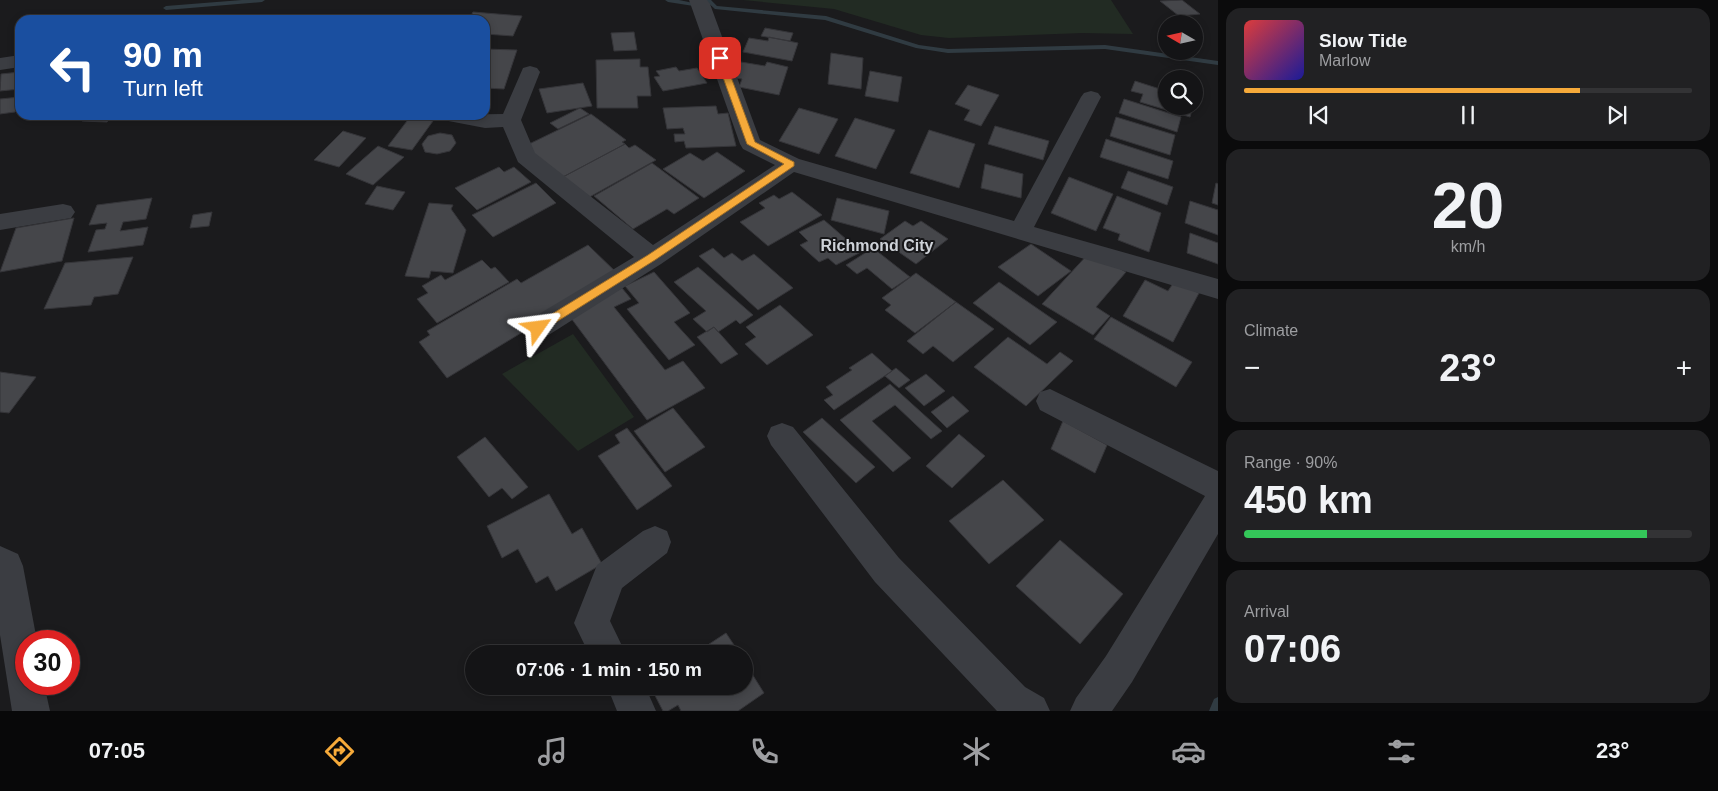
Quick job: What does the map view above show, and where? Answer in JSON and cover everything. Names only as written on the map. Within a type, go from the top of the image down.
[{"type":"street","points":[[700,3],[751,144],[791,164],[1218,289]]},
{"type":"street","points":[[0,64],[15,62]]},
{"type":"street","points":[[530,72],[511,120],[526,157],[652,258]]},
{"type":"street","points":[[1020,232],[1091,97]]},
{"type":"street","points":[[474,120],[486,122],[511,120]]},
{"type":"street","points":[[538,328],[652,258],[791,164]]},
{"type":"street","points":[[0,222],[63,212]]},
{"type":"street","points":[[1050,401],[1218,488]]},
{"type":"street","points":[[782,436],[887,570],[1012,700],[1031,711]]},
{"type":"street","points":[[1089,711],[1119,669],[1218,504]]},
{"type":"street","points":[[603,645],[592,623],[608,577],[655,542]]},
{"type":"street","points":[[0,563],[6,566],[17,630]]},
{"type":"street","points":[[28,695],[31,711]]},
{"type":"street","points":[[629,695],[637,711]]},
{"type":"shaded area","points":[[743,0],[1111,0],[1133,34],[1082,33],[949,38],[921,35],[834,9]]},
{"type":"shaded area","points":[[573,334],[634,417],[578,451],[502,374]]},
{"type":"building","points":[[1182,0],[1200,14],[1178,15],[1160,1]]},
{"type":"building","points":[[473,12],[522,16],[513,36],[490,34],[490,15],[472,15]]},
{"type":"building","points":[[765,28],[793,33],[790,41],[761,36]]},
{"type":"building","points":[[634,32],[637,50],[614,51],[611,33]]},
{"type":"building","points":[[769,37],[798,43],[792,61],[743,52],[749,38],[768,41]]},
{"type":"building","points":[[490,49],[517,50],[504,89],[490,88]]},
{"type":"building","points":[[831,53],[863,58],[861,89],[828,84]]},
{"type":"building","points":[[640,59],[640,67],[648,67],[651,96],[637,96],[638,108],[597,108],[596,60]]},
{"type":"building","points":[[741,62],[765,66],[767,62],[788,67],[779,95],[739,87],[742,79],[735,78]]},
{"type":"building","points":[[676,67],[679,71],[697,68],[707,83],[663,91],[654,77],[660,76],[656,71]]},
{"type":"building","points":[[870,71],[902,77],[898,102],[865,96]]},
{"type":"building","points":[[15,73],[15,90],[0,91],[1,74]]},
{"type":"building","points":[[1135,81],[1158,88],[1158,107],[1140,102],[1143,94],[1131,91]]},
{"type":"building","points":[[583,83],[592,106],[547,113],[539,89]]},
{"type":"building","points":[[968,85],[999,95],[981,126],[964,120],[970,110],[955,104]]},
{"type":"building","points":[[15,98],[15,112],[0,114],[0,99]]},
{"type":"building","points":[[1124,99],[1158,110],[1158,115],[1181,117],[1177,132],[1119,113]]},
{"type":"building","points":[[716,106],[718,114],[728,113],[736,146],[686,148],[684,141],[675,142],[674,134],[685,134],[683,128],[667,129],[663,108]]},
{"type":"building","points":[[580,108],[589,114],[558,129],[550,123]]},
{"type":"building","points":[[799,108],[838,119],[819,154],[779,141]]},
{"type":"building","points":[[591,114],[626,140],[622,142],[625,144],[561,178],[525,146]]},
{"type":"building","points":[[1116,117],[1175,135],[1170,155],[1110,136]]},
{"type":"building","points":[[855,118],[895,130],[876,169],[835,156]]},
{"type":"building","points":[[83,120],[109,120],[107,122]]},
{"type":"building","points":[[408,120],[433,121],[412,150],[388,146]]},
{"type":"building","points":[[995,126],[1049,141],[1043,160],[988,144]]},
{"type":"building","points":[[929,130],[975,144],[959,188],[910,173]]},
{"type":"building","points":[[343,131],[366,138],[339,167],[314,160]]},
{"type":"building","points":[[440,133],[452,135],[456,143],[450,151],[437,154],[425,152],[422,144],[428,136]]},
{"type":"building","points":[[1106,139],[1173,161],[1168,179],[1100,157]]},
{"type":"building","points":[[625,144],[629,148],[635,145],[656,160],[586,199],[561,178]]},
{"type":"building","points":[[378,146],[404,157],[373,185],[346,174]]},
{"type":"building","points":[[717,152],[745,171],[704,198],[663,169],[690,153],[703,161]]},
{"type":"building","points":[[652,163],[699,198],[674,214],[667,209],[633,229],[594,196]]},
{"type":"building","points":[[985,164],[1023,174],[1021,198],[981,188]]},
{"type":"building","points":[[499,167],[504,172],[514,167],[531,182],[477,210],[455,188]]},
{"type":"building","points":[[1128,171],[1173,187],[1167,205],[1121,188]]},
{"type":"building","points":[[1069,177],[1113,194],[1096,231],[1051,213]]},
{"type":"building","points":[[536,183],[556,203],[493,237],[472,215]]},
{"type":"building","points":[[1216,183],[1218,184],[1218,205],[1212,203]]},
{"type":"building","points":[[377,186],[405,192],[393,210],[365,204]]},
{"type":"building","points":[[792,192],[822,215],[768,246],[740,222],[765,208],[759,203],[774,195],[779,199]]},
{"type":"building","points":[[1117,196],[1161,213],[1149,252],[1118,240],[1120,234],[1103,228]]},
{"type":"building","points":[[152,198],[146,219],[123,222],[120,231],[148,227],[143,245],[88,252],[96,230],[105,229],[107,223],[89,225],[97,205]]},
{"type":"building","points":[[837,198],[889,211],[884,234],[831,220]]},
{"type":"building","points":[[1190,201],[1218,210],[1218,235],[1185,223]]},
{"type":"building","points":[[429,203],[453,205],[451,209],[466,230],[453,273],[431,271],[429,278],[405,276]]},
{"type":"building","points":[[212,212],[209,226],[190,228],[193,215]]},
{"type":"building","points":[[74,218],[62,261],[0,272],[16,228]]},
{"type":"building","points":[[824,220],[861,252],[836,265],[828,258],[819,262],[800,245],[808,241],[799,232]]},
{"type":"building","points":[[905,221],[913,226],[921,221],[948,239],[916,264],[880,239]]},
{"type":"building","points":[[1190,233],[1218,243],[1218,264],[1187,253]]},
{"type":"building","points":[[1031,244],[1071,271],[1038,296],[998,267]]},
{"type":"building","points":[[588,245],[618,274],[447,378],[419,342],[430,335],[427,331],[517,279],[521,283]]},
{"type":"building","points":[[713,248],[724,258],[732,253],[742,261],[754,254],[793,288],[758,310],[699,256]]},
{"type":"building","points":[[873,248],[910,277],[892,289],[867,268],[857,274],[846,265]]},
{"type":"building","points":[[1090,252],[1126,272],[1096,307],[1110,316],[1093,335],[1042,304]]},
{"type":"building","points":[[133,257],[118,294],[94,297],[91,305],[44,309],[65,263]]},
{"type":"building","points":[[482,260],[491,269],[495,267],[509,282],[437,323],[417,299],[428,293],[422,286],[441,275],[445,280]]},
{"type":"building","points":[[698,267],[753,315],[740,324],[736,320],[718,332],[714,327],[707,332],[693,319],[706,311],[674,282]]},
{"type":"building","points":[[654,272],[690,313],[674,322],[695,345],[669,360],[627,309],[639,303],[625,286]]},
{"type":"building","points":[[916,273],[956,302],[915,333],[885,310],[891,305],[882,298]]},
{"type":"building","points":[[1145,280],[1168,291],[1174,282],[1199,293],[1173,342],[1123,316]]},
{"type":"building","points":[[999,282],[1057,322],[1030,345],[973,303]]},
{"type":"building","points":[[622,288],[631,299],[614,307],[665,370],[683,361],[705,388],[647,420],[568,314]]},
{"type":"building","points":[[956,302],[994,329],[953,362],[933,346],[923,354],[907,341]]},
{"type":"building","points":[[780,305],[813,335],[767,365],[745,344],[756,337],[746,327]]},
{"type":"building","points":[[1111,317],[1192,362],[1176,387],[1094,339]]},
{"type":"building","points":[[714,327],[738,354],[721,364],[697,337]]},
{"type":"building","points":[[1008,337],[1047,364],[1060,352],[1073,361],[1026,406],[974,367]]},
{"type":"building","points":[[872,353],[892,371],[834,410],[824,400],[833,395],[826,387],[852,370],[849,368]]},
{"type":"building","points":[[896,368],[910,380],[899,388],[885,376]]},
{"type":"building","points":[[0,372],[36,377],[9,413],[0,412]]},
{"type":"building","points":[[926,374],[945,391],[924,406],[905,388]]},
{"type":"building","points":[[890,384],[942,431],[931,439],[895,405],[872,421],[911,458],[893,472],[840,420]]},
{"type":"building","points":[[953,396],[969,411],[947,428],[931,412]]},
{"type":"building","points":[[673,408],[705,447],[665,472],[634,431]]},
{"type":"building","points":[[822,418],[875,467],[856,483],[803,432]]},
{"type":"building","points":[[1063,421],[1107,445],[1095,473],[1051,449]]},
{"type":"building","points":[[627,428],[672,486],[637,510],[598,456],[620,443],[615,435]]},
{"type":"building","points":[[959,434],[985,456],[952,488],[926,466]]},
{"type":"building","points":[[485,437],[528,487],[512,499],[502,488],[489,497],[457,457]]},
{"type":"building","points":[[1003,480],[1044,520],[989,564],[949,521]]},
{"type":"building","points":[[549,494],[572,534],[582,528],[602,564],[556,591],[548,576],[536,583],[518,549],[502,558],[487,526]]},
{"type":"building","points":[[1060,540],[1123,594],[1080,644],[1016,586]]},
{"type":"building","points":[[726,633],[734,645],[708,645]]},
{"type":"building","points":[[753,675],[764,693],[738,711],[681,711],[678,705],[668,711],[663,711],[655,695],[753,695]]},
{"type":"waterway","points":[[166,8],[262,0]]},
{"type":"waterway","points":[[668,0],[700,5]]},
{"type":"waterway","points":[[708,0],[715,7],[826,18],[918,47],[948,51],[1105,47],[1218,63]]},
{"type":"waterway","points":[[1215,711],[1218,703]]},
{"type":"district","name":"Richmond City","points":[[877,245]]},
{"type":"route","points":[[538,328],[652,258],[791,164],[751,144],[720,58]]}]
